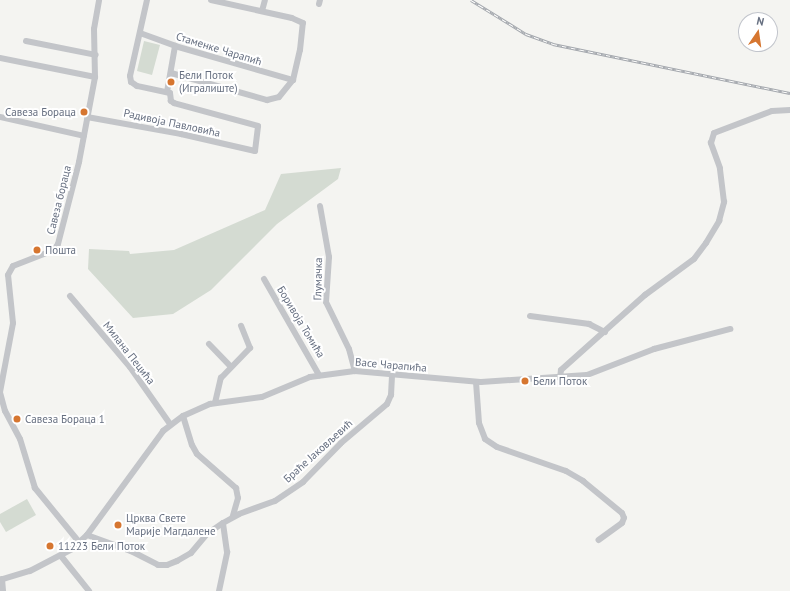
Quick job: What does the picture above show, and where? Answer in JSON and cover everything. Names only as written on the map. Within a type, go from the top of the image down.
[{"type":"street","name":"Савеза бораца","points":[[80,542],[36,492],[20,439],[4,411],[0,392],[13,329],[7,280],[9,270],[13,266],[56,248],[84,136],[95,77],[96,55],[94,29],[99,0]]},
{"type":"street","points":[[147,0],[131,80],[137,86],[167,92],[175,46]]},
{"type":"street","points":[[171,73],[267,100],[279,97],[293,80],[298,64],[303,22],[211,0]]},
{"type":"street","points":[[262,11],[265,0]]},
{"type":"street","name":"Стаменке Чарапић","points":[[140,33],[175,46],[293,80]]},
{"type":"street","points":[[26,41],[96,55]]},
{"type":"street","points":[[0,58],[95,77]]},
{"type":"street","name":"Радивоја Павловића","points":[[87,117],[181,134],[252,152],[255,150],[259,127],[172,102],[171,94],[167,92]]},
{"type":"street","points":[[560,378],[561,370],[606,332],[644,295],[694,259],[719,221],[724,193],[720,168],[711,143],[714,133],[772,111],[790,110]]},
{"type":"street","points":[[0,117],[84,136]]},
{"type":"street","name":"Глумачка","points":[[320,206],[329,257],[326,302],[349,349],[355,370]]},
{"type":"street","name":"Боривоја Томића","points":[[264,279],[319,375]]},
{"type":"street","name":"Милана Пецића","points":[[70,296],[130,367],[170,424]]},
{"type":"street","points":[[530,316],[589,324],[606,332]]},
{"type":"street","points":[[214,403],[219,381],[230,366],[250,348],[241,326]]},
{"type":"street","name":"Васе Чарапића","points":[[1,579],[30,571],[61,556],[80,542],[87,535],[170,424],[183,416],[214,403],[262,397],[319,375],[355,370],[392,375],[476,382],[560,378],[587,375],[654,349],[730,329]]},
{"type":"street","points":[[209,344],[230,366]]},
{"type":"street","name":"Браће Јаковљевић","points":[[87,535],[165,566],[191,553],[207,534],[233,516],[275,501],[303,482],[341,444],[387,404],[391,395],[392,375]]},
{"type":"street","points":[[476,382],[480,423],[485,439],[497,447],[570,473],[622,513],[624,518],[622,523],[599,540]]},
{"type":"street","points":[[183,416],[192,445],[197,454],[236,488],[238,498],[233,516]]},
{"type":"street","points":[[219,591],[227,552],[223,523]]},
{"type":"street","points":[[61,556],[89,591]]},
{"type":"street","points":[[1,579],[3,591]]},
{"type":"shaded area","points":[[144,41],[160,45],[152,75],[137,71]]},
{"type":"shaded area","points":[[341,168],[338,179],[277,224],[211,290],[173,314],[133,318],[88,269],[89,249],[129,251],[130,254],[174,250],[265,210],[281,174]]},
{"type":"shaded area","points":[[27,499],[36,515],[6,532],[0,522],[0,514]]},
{"type":"railway","points":[[471,0],[526,34],[553,44],[790,93]]},
{"type":"place","name":"Бели Поток (Игралиште)","points":[[171,82]]},
{"type":"place","name":"Савеза Бораца","points":[[84,112]]},
{"type":"place","name":"Пошта","points":[[37,250]]},
{"type":"place","name":"Бели Поток","points":[[525,381]]},
{"type":"place","name":"Савеза Бораца 1","points":[[17,419]]},
{"type":"place","name":"Црква Свете Марије Магдалене","points":[[118,525]]},
{"type":"place","name":"11223 Бели Поток","points":[[50,546]]}]
